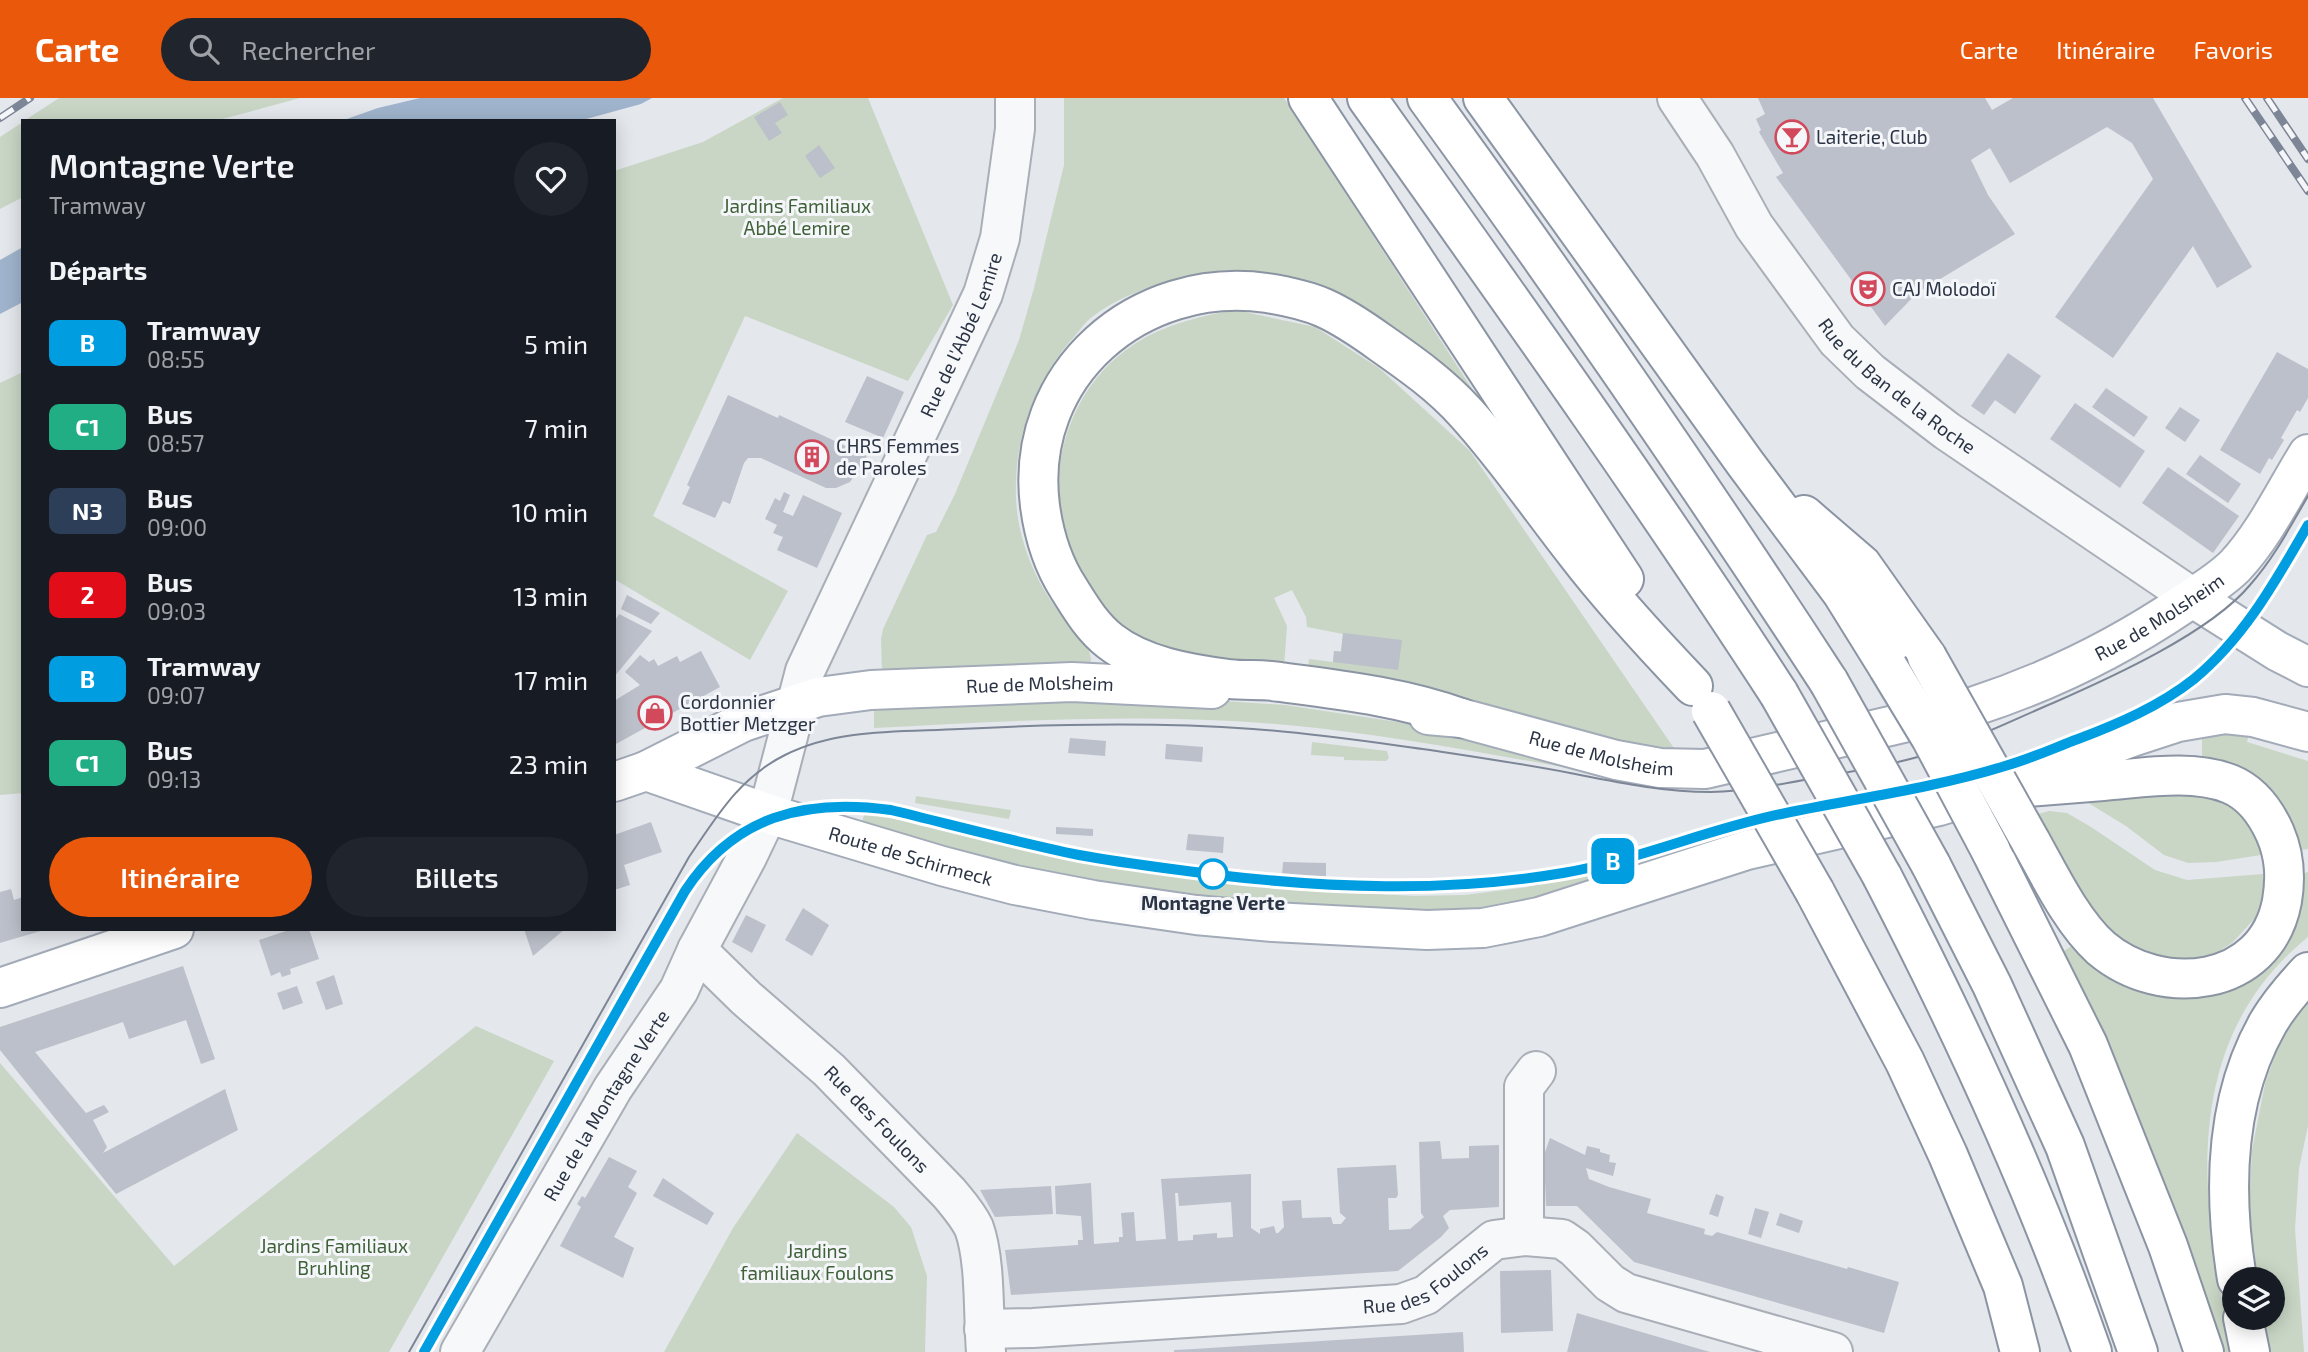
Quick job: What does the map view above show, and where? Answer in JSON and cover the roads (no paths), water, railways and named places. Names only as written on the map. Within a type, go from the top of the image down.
[{"type":"main road","points":[[1308,98],[1702,699],[1815,891],[1905,1062],[1948,1154],[2003,1286],[2020,1352]]},
{"type":"main road","points":[[1367,98],[1611,442],[1779,694],[1882,876],[1934,976],[2022,1171],[2092,1352]]},
{"type":"main road","points":[[1427,98],[1517,222],[1829,681],[1931,865],[1992,985],[2065,1146],[2138,1352]]},
{"type":"main road","points":[[1483,98],[1745,463],[1835,583],[1931,738],[2088,1045],[2168,1246],[2204,1352]]},
{"type":"main road","points":[[1461,718],[1428,706],[1400,700],[1276,681],[1231,679],[1154,664],[1110,641],[1088,619],[1059,575],[1045,541],[1037,484],[1038,462],[1051,410],[1063,388],[1080,363],[1111,331],[1150,308],[1188,296],[1220,290],[1245,290],[1286,296],[1324,307],[1366,333],[1420,370],[1465,411],[1633,623],[1702,699]]},
{"type":"main road","name":"Rue de Molsheim","points":[[800,687],[871,690],[1072,681],[1293,695],[1461,718],[1616,760],[1660,768],[1705,768],[1972,707],[2012,694],[2073,667],[2161,619],[2234,566],[2255,541],[2308,454]]},
{"type":"main road","points":[[1745,463],[1862,565],[1927,657],[2032,842],[2062,898],[2099,946],[2124,966],[2171,979],[2209,977],[2230,969],[2250,955],[2266,940],[2279,917],[2285,883],[2284,862],[2279,843],[2261,807],[2231,785],[2213,780],[2161,777],[1992,790]]},
{"type":"main road","points":[[2193,598],[2277,651],[2308,667]]},
{"type":"main road","name":"Route de Schirmeck","points":[[630,776],[743,722],[800,687]]},
{"type":"main road","points":[[1992,790],[2132,737],[2204,716],[2225,714],[2253,717],[2308,732]]},
{"type":"main road","name":"Route de Schirmeck","points":[[630,776],[1016,885],[1196,915],[1322,925],[1454,930],[1504,925],[1539,917],[1747,850],[1939,806],[1992,790]]},
{"type":"main road","points":[[0,988],[168,931]]},
{"type":"main road","points":[[2235,1267],[2229,1212],[2229,1174],[2233,1124],[2241,1084],[2255,1048],[2270,1020],[2308,972]]},
{"type":"main road","points":[[2245,1330],[2249,1352]]},
{"type":"street","name":"Rue de l'Abbé Lemire","points":[[800,687],[983,294],[1000,238],[1015,129],[1016,98]]},
{"type":"street","name":"Rue du Ban de la Roche","points":[[1678,98],[1754,226],[1837,340],[1870,372],[1947,431],[2193,598]]},
{"type":"street","name":"Rue de la Montagne Verte","points":[[460,1352],[614,1088],[679,990],[697,950],[747,857],[768,813],[800,687]]},
{"type":"street","name":"Rue de la Montagne Verte","points":[[747,857],[762,841],[772,835],[794,828],[820,829]]},
{"type":"street","name":"Rue des Foulons","points":[[697,950],[720,974],[829,1070],[949,1193],[966,1214],[974,1229],[979,1249],[985,1340],[1033,1328],[1401,1304],[1426,1295],[1494,1240],[1524,1236],[1562,1239],[1616,1288],[1626,1293],[1833,1352]]},
{"type":"street","points":[[1524,1236],[1524,1087],[1536,1071]]},
{"type":"water","points":[[420,98],[652,98],[641,104],[586,119],[347,119]]},
{"type":"water","points":[[21,248],[21,303],[0,314],[0,260]]},
{"type":"tram line","points":[[409,1352],[689,857],[730,799],[755,775],[785,755],[826,740],[893,731],[1070,725],[1180,725],[1275,731],[1364,741],[1675,790],[1711,792],[1783,784],[1882,766],[1938,751],[2076,693],[2158,653],[2210,620],[2250,585],[2274,553],[2308,496]]},
{"type":"tram line","points":[[424,1352],[694,879],[727,844],[762,822],[799,810],[837,806],[877,809],[1119,862],[1242,878],[1326,885],[1410,888],[1452,886],[1494,883],[1556,873],[1638,855],[1724,827],[1765,817],[1993,769],[2116,723],[2182,685],[2222,651],[2261,605],[2308,524]]},
{"type":"tram line","name":"B","points":[[424,1352],[685,891],[703,866],[721,848],[765,820],[818,807],[871,807],[1081,855],[1274,881],[1378,887],[1456,886],[1565,873],[1660,849],[1710,831],[1760,818],[1959,778],[2008,765],[2112,726],[2170,695],[2195,678],[2216,657],[2243,629],[2260,606],[2308,525]]},
{"type":"railway","points":[[0,118],[30,98]]},
{"type":"railway","points":[[2245,98],[2308,191]]},
{"type":"railway","points":[[2267,98],[2308,159]]},
{"type":"place","name":"Laiterie, Club","points":[[1792,137]]},
{"type":"place","name":"CAJ Molodoï","points":[[1868,289]]},
{"type":"place","name":"CHRS Femmes de Paroles","points":[[812,457]]},
{"type":"place","name":"Cordonnier Bottier Metzger","points":[[655,713]]},
{"type":"place","name":"Montagne Verte","points":[[1213,874]]},
{"type":"park label","name":"Jardins Familiaux Abbé Lemire","points":[[797,217]]},
{"type":"park label","name":"Jardins Familiaux Bruhling","points":[[334,1257]]},
{"type":"park label","name":"Jardins familiaux Foulons","points":[[817,1262]]}]
